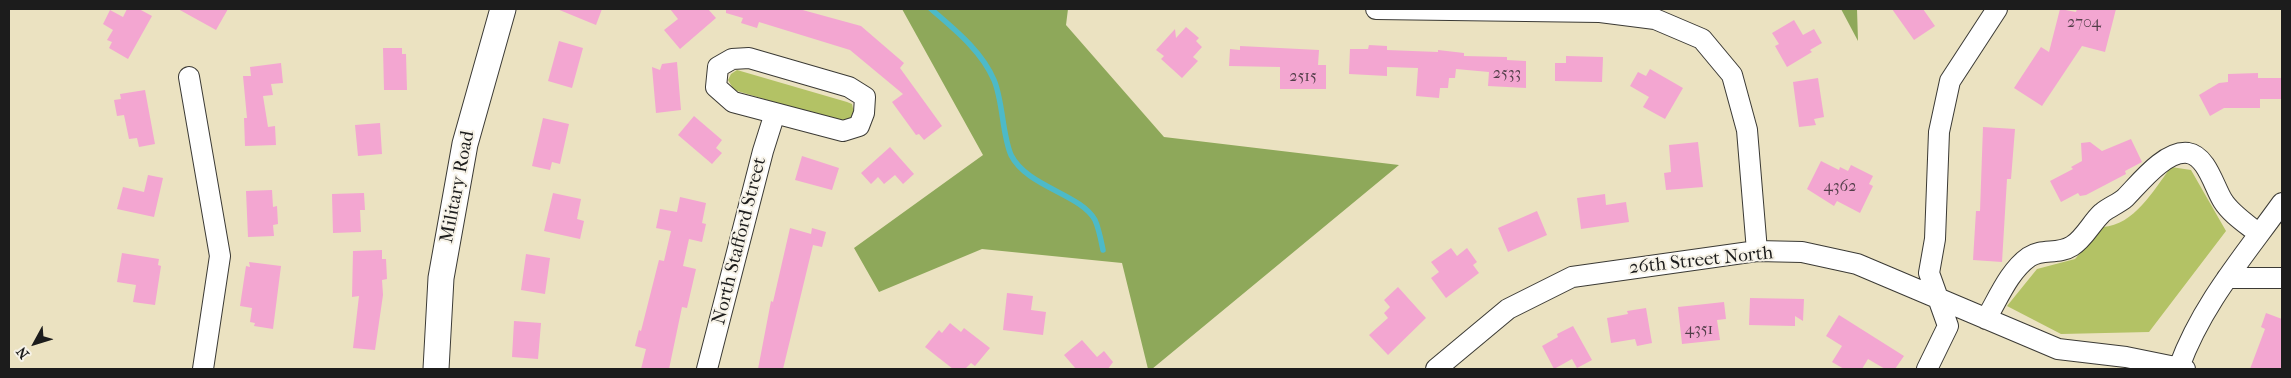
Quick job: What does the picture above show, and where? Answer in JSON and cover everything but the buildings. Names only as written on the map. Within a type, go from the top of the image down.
[{"type":"main road","name":"Military Road","points":[[436,369],[441,278],[465,144],[502,9]]},
{"type":"street","points":[[1376,9],[1600,12],[1655,19],[1702,39],[1732,75],[1747,130],[1757,251]]},
{"type":"street","points":[[1927,369],[1948,326],[1930,273],[1935,240],[1939,132],[1950,81],[1997,9]]},
{"type":"street","points":[[749,58],[848,87],[865,97],[864,113],[859,126],[842,131],[775,112],[733,102],[716,87],[718,67],[732,59],[749,58]]},
{"type":"street","points":[[189,77],[220,256],[203,369]]},
{"type":"street","name":"North Stafford Street","points":[[707,369],[763,151],[775,112]]},
{"type":"street","points":[[1986,319],[2018,268],[2030,256],[2041,252],[2059,252],[2073,246],[2104,211],[2123,200],[2154,168],[2170,157],[2186,153],[2195,156],[2205,168],[2223,201],[2234,214],[2259,234]]},
{"type":"street","points":[[2182,368],[2190,338],[2210,300],[2282,203]]},
{"type":"street","name":"26th Street North","points":[[1436,369],[1508,309],[1572,277],[1757,251],[1802,252],[1857,264],[2058,349],[2126,357],[2182,368]]},
{"type":"street","points":[[2227,278],[2282,278]]},
{"type":"green space","points":[[902,9],[1068,9],[1066,25],[1164,137],[1399,165],[1152,369],[1148,369],[1122,263],[982,249],[879,292],[854,248],[983,155]]},
{"type":"green space","points":[[1841,9],[1857,9],[1858,41]]},
{"type":"green space","points":[[737,70],[847,102],[852,104],[854,113],[852,118],[841,122],[734,90],[728,80],[731,74]]},
{"type":"green space","points":[[2171,167],[2191,170],[2226,231],[2149,332],[2061,334],[2007,306],[2037,269],[2075,259],[2103,227],[2114,225],[2133,213],[2150,196]]},
{"type":"waterway","points":[[931,9],[966,41],[989,69],[997,88],[1011,155],[1029,175],[1078,203],[1088,211],[1095,220],[1103,250]]}]
